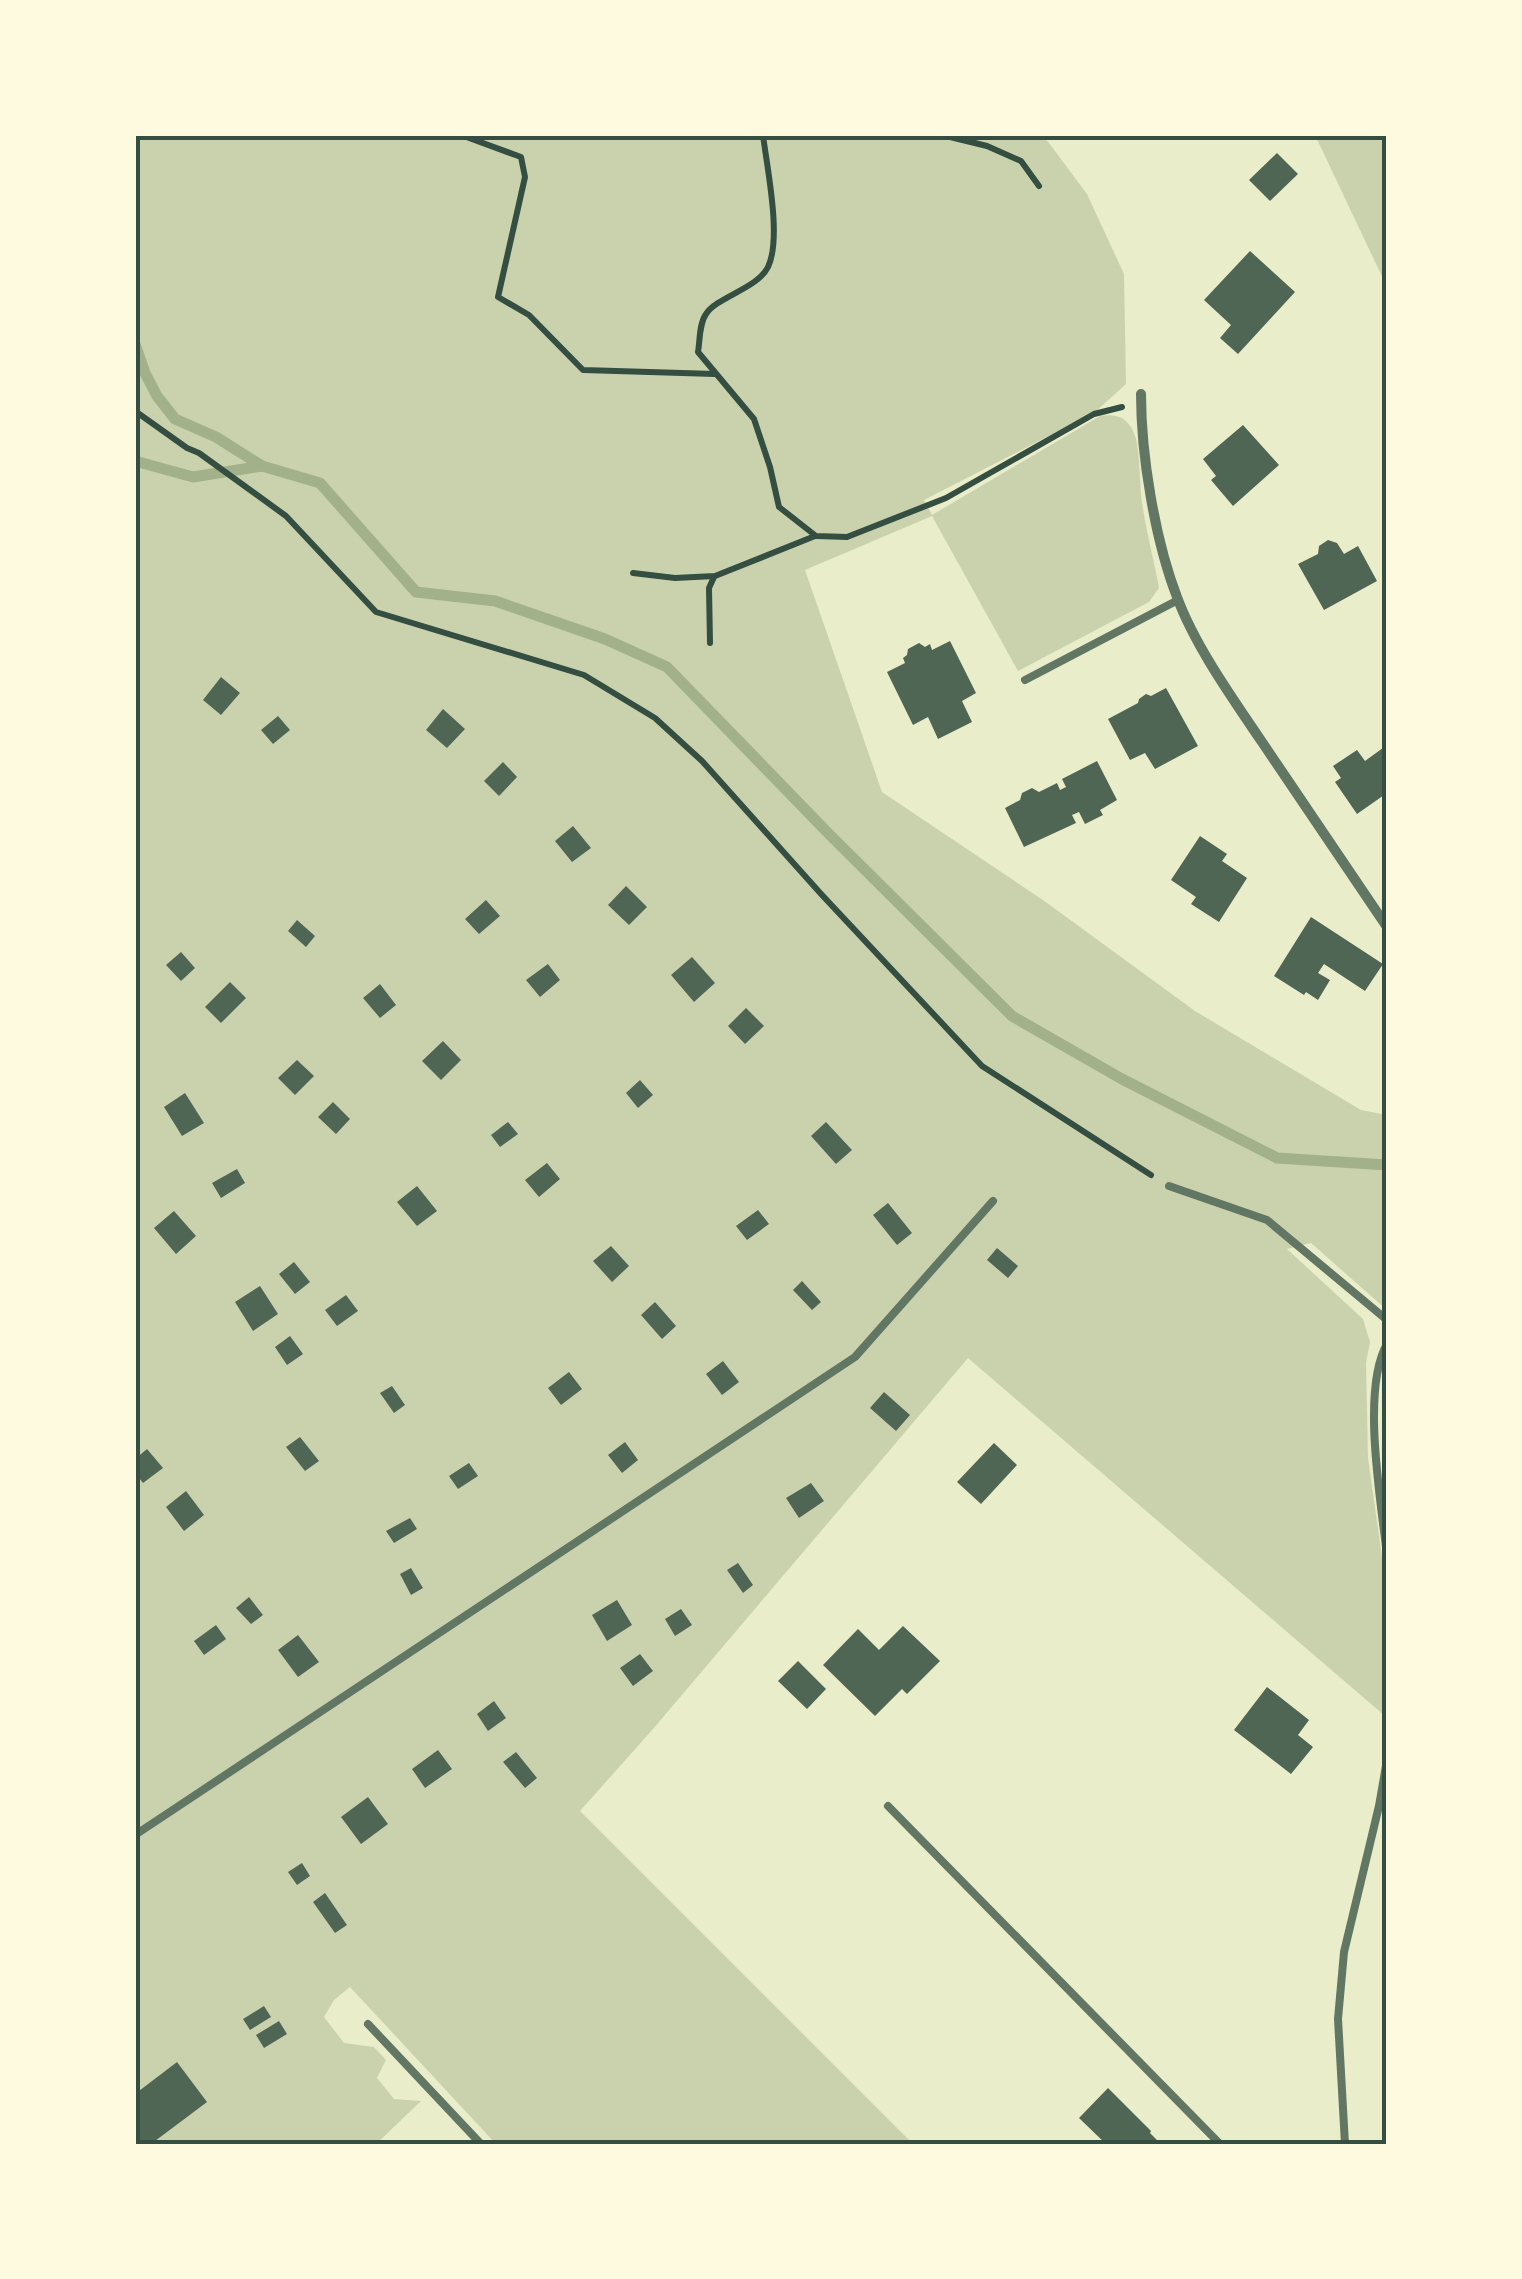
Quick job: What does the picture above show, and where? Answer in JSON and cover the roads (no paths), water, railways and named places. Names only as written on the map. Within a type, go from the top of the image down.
[{"type":"street","points":[[1141,394],[1150,488],[1178,600],[1228,691],[1387,927]]},
{"type":"lane","points":[[1025,680],[1178,600]]},
{"type":"lane","points":[[1169,1186],[1266,1220],[1387,1320]]},
{"type":"lane","points":[[135,1835],[856,1357],[993,1200]]},
{"type":"lane","points":[[1387,1344],[1378,1361],[1374,1390],[1387,1555]]},
{"type":"lane","points":[[1344,2144],[1338,2020],[1344,1952],[1387,1760]]},
{"type":"lane","points":[[888,1806],[1220,2144]]},
{"type":"lane","points":[[368,2024],[481,2144]]},
{"type":"waterway","points":[[135,344],[157,396],[175,419],[216,437],[262,466]]},
{"type":"waterway","points":[[135,461],[193,477],[262,466],[320,483],[416,592],[495,601],[605,639],[667,667],[1012,1016],[1122,1079],[1277,1158],[1387,1165]]}]
